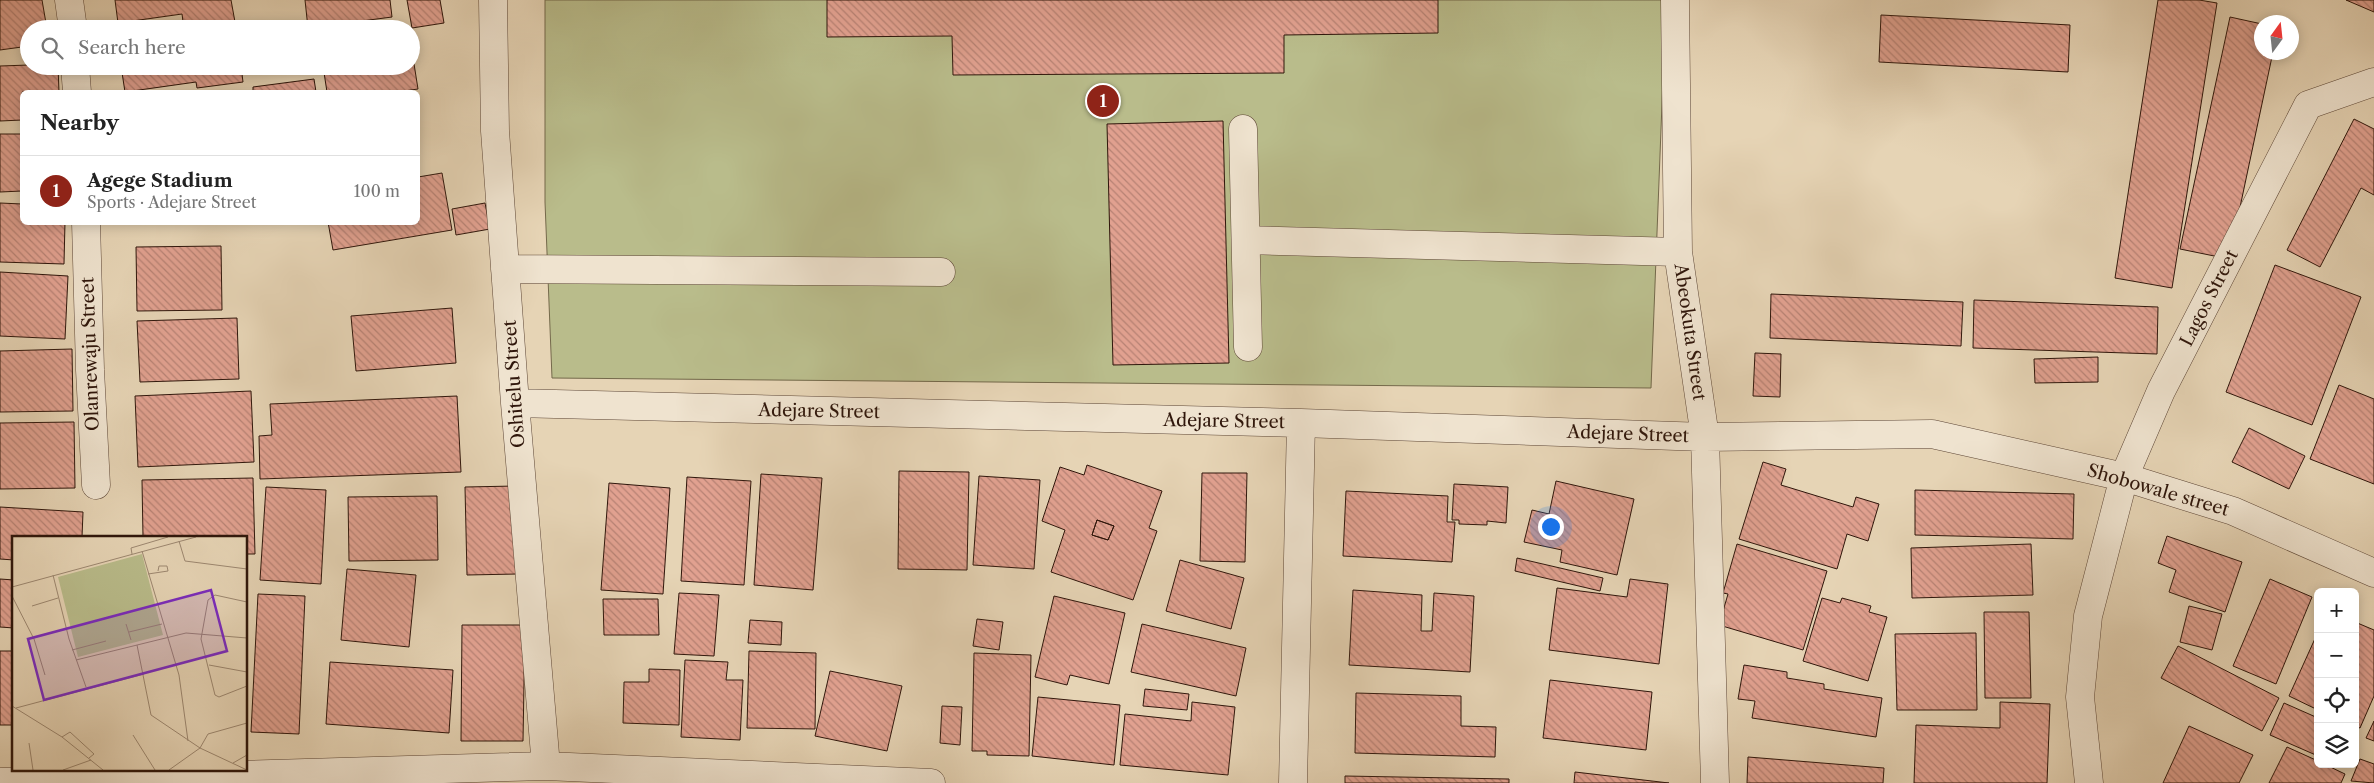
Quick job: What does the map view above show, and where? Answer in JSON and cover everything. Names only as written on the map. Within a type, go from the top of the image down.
[{"type":"street","points":[[69,0],[72,20]]},
{"type":"street","name":"Oshitelu Street","points":[[493,0],[495,131],[515,403],[546,766]]},
{"type":"street","name":"Abeokuta Street","points":[[1675,0],[1678,252],[1705,437],[1715,783]]},
{"type":"street","points":[[76,75],[77,90]]},
{"type":"street","name":"Lagos Street","points":[[2090,783],[2080,697],[2088,616],[2124,477],[2162,391],[2308,105],[2374,82]]},
{"type":"street","points":[[1243,129],[1248,347]]},
{"type":"street","name":"Olanrewaju Street","points":[[86,225],[90,370],[96,485]]},
{"type":"street","points":[[1246,240],[1678,252]]},
{"type":"street","points":[[505,269],[941,272]]},
{"type":"street","name":"Adejare Street","points":[[515,403],[1301,423],[1705,437],[1932,434]]},
{"type":"street","points":[[1293,783],[1301,423]]},
{"type":"street","name":"Shobowale street","points":[[1932,434],[2124,477],[2233,511],[2374,573]]},
{"type":"street","points":[[0,782],[546,766],[931,783]]},
{"type":"green space","points":[[545,0],[1666,0],[1651,388],[552,378],[545,202]]},
{"type":"building","points":[[0,0],[42,0],[45,20],[20,20],[20,47],[0,50]]},
{"type":"building","points":[[115,0],[231,0],[235,20],[183,20],[182,14],[139,20],[118,20]]},
{"type":"building","points":[[305,0],[390,0],[392,17],[369,20],[307,20]]},
{"type":"building","points":[[407,0],[440,0],[444,23],[420,27],[420,20],[411,20]]},
{"type":"building","points":[[827,0],[1438,0],[1438,33],[1284,35],[1284,73],[953,75],[952,36],[827,37]]},
{"type":"building","points":[[2158,0],[2199,0],[2217,3],[2172,288],[2115,278]]},
{"type":"building","points":[[2346,0],[2374,0],[2374,12]]},
{"type":"building","points":[[1881,15],[2070,25],[2068,72],[1879,62]]},
{"type":"building","points":[[2230,17],[2254,22],[2254,60],[2271,60],[2229,259],[2180,249]]},
{"type":"building","points":[[20,65],[20,75],[58,75],[59,90],[20,90],[20,120],[0,121],[0,66]]},
{"type":"building","points":[[122,75],[242,75],[243,82],[197,88],[196,82],[139,90],[125,90]]},
{"type":"building","points":[[324,75],[416,75],[418,89],[411,90],[327,90]]},
{"type":"building","points":[[314,79],[316,90],[253,90],[253,87]]},
{"type":"building","points":[[2354,119],[2374,129],[2374,195],[2361,188],[2320,267],[2287,250]]},
{"type":"building","points":[[1223,121],[1229,363],[1113,365],[1107,124]]},
{"type":"building","points":[[0,134],[20,134],[20,191],[0,192]]},
{"type":"building","points":[[442,173],[452,230],[333,250],[329,225],[420,225],[420,177]]},
{"type":"building","points":[[0,203],[20,204],[20,225],[65,225],[64,264],[0,262]]},
{"type":"building","points":[[485,203],[490,229],[456,235],[452,209]]},
{"type":"building","points":[[221,246],[222,310],[137,311],[136,247]]},
{"type":"building","points":[[2275,265],[2361,297],[2312,425],[2226,392]]},
{"type":"building","points":[[0,272],[68,276],[65,339],[0,336]]},
{"type":"building","points":[[1771,294],[1963,302],[1961,346],[1770,338]]},
{"type":"building","points":[[1974,300],[2158,307],[2157,354],[1973,348]]},
{"type":"building","points":[[452,308],[456,363],[356,371],[351,316]]},
{"type":"building","points":[[237,318],[239,379],[140,382],[137,321]]},
{"type":"building","points":[[72,349],[73,411],[0,412],[0,351]]},
{"type":"building","points":[[1755,353],[1781,354],[1780,397],[1753,396]]},
{"type":"building","points":[[2098,357],[2098,382],[2035,383],[2034,359]]},
{"type":"building","points":[[2339,385],[2374,399],[2374,484],[2310,459]]},
{"type":"building","points":[[251,391],[254,462],[138,467],[135,396]]},
{"type":"building","points":[[457,396],[461,472],[260,479],[259,436],[272,435],[270,404]]},
{"type":"building","points":[[74,422],[75,488],[0,489],[0,423]]},
{"type":"building","points":[[2249,428],[2305,456],[2289,489],[2232,462]]},
{"type":"building","points":[[1763,462],[1786,469],[1781,485],[1853,507],[1856,497],[1879,504],[1868,541],[1847,534],[1837,569],[1739,539]]},
{"type":"building","points":[[1087,465],[1162,491],[1149,528],[1157,531],[1133,600],[1051,572],[1065,530],[1042,521],[1060,467],[1084,475]],"holes":[[[1097,520],[1114,526],[1108,540],[1092,535]]]},
{"type":"building","points":[[899,471],[969,472],[967,570],[898,569]]},
{"type":"building","points":[[1202,473],[1247,473],[1245,562],[1200,561]]},
{"type":"building","points":[[761,474],[822,478],[813,590],[754,585]]},
{"type":"building","points":[[979,476],[1040,480],[1034,569],[973,565]]},
{"type":"building","points":[[687,477],[751,481],[744,585],[681,581]]},
{"type":"building","points":[[253,478],[255,554],[248,554],[248,536],[143,536],[142,480]]},
{"type":"building","points":[[1556,481],[1634,499],[1617,575],[1560,562],[1562,550],[1524,542],[1532,510],[1549,514]]},
{"type":"building","points":[[609,483],[670,488],[663,594],[601,590]]},
{"type":"building","points":[[1454,484],[1508,487],[1506,523],[1487,521],[1487,525],[1459,524],[1459,520],[1452,520]]},
{"type":"building","points":[[516,486],[518,574],[467,575],[465,487]]},
{"type":"building","points":[[266,487],[326,490],[321,584],[260,580]]},
{"type":"building","points":[[1915,490],[2074,494],[2073,539],[1915,535]]},
{"type":"building","points":[[1346,491],[1448,496],[1447,522],[1455,522],[1452,562],[1343,556]]},
{"type":"building","points":[[437,496],[438,560],[349,561],[348,497]]},
{"type":"building","points":[[0,507],[83,512],[82,536],[12,536],[12,560],[0,559]]},
{"type":"building","points":[[1097,520],[1114,526],[1108,540],[1092,535]]},
{"type":"building","points":[[2167,536],[2242,562],[2225,612],[2169,592],[2176,570],[2158,563]]},
{"type":"building","points":[[1737,544],[1827,571],[1803,650],[1719,625],[1728,594],[1723,593]]},
{"type":"building","points":[[2031,544],[2033,595],[1912,598],[1911,548]]},
{"type":"building","points":[[1517,558],[1603,578],[1600,591],[1515,571]]},
{"type":"building","points":[[1180,560],[1244,578],[1231,629],[1166,611]]},
{"type":"building","points":[[347,569],[416,575],[409,647],[341,640]]},
{"type":"building","points":[[0,579],[12,580],[12,628],[0,627]]},
{"type":"building","points":[[1630,579],[1668,584],[1659,664],[1549,650],[1557,588],[1627,597]]},
{"type":"building","points":[[2270,579],[2312,597],[2276,684],[2233,666]]},
{"type":"building","points":[[1353,590],[1422,595],[1421,631],[1432,631],[1434,593],[1474,596],[1470,672],[1349,665]]},
{"type":"building","points":[[679,593],[719,595],[714,656],[674,654]]},
{"type":"building","points":[[258,594],[305,596],[299,734],[251,732]]},
{"type":"building","points":[[1054,596],[1125,613],[1109,684],[1070,675],[1067,685],[1035,677]]},
{"type":"building","points":[[1822,598],[1840,603],[1842,598],[1871,606],[1869,612],[1887,617],[1868,681],[1803,661]]},
{"type":"building","points":[[603,599],[658,599],[659,635],[604,635]]},
{"type":"building","points":[[2189,606],[2222,614],[2212,650],[2180,642]]},
{"type":"building","points":[[1984,612],[2029,612],[2031,698],[1985,698]]},
{"type":"building","points":[[977,619],[1003,622],[999,650],[973,646]]},
{"type":"building","points":[[750,620],[782,622],[781,645],[748,643]]},
{"type":"building","points":[[1142,624],[1246,648],[1236,696],[1131,672]]},
{"type":"building","points":[[2359,624],[2374,630],[2374,696],[2360,728]]},
{"type":"building","points":[[462,625],[525,625],[523,741],[461,741]]},
{"type":"building","points":[[1976,633],[1977,710],[1897,710],[1895,634]]},
{"type":"building","points":[[2314,641],[2314,708],[2289,696]]},
{"type":"building","points":[[2178,646],[2279,698],[2262,731],[2161,678]]},
{"type":"building","points":[[0,651],[12,651],[12,725],[0,725]]},
{"type":"building","points":[[749,651],[816,653],[815,729],[747,728]]},
{"type":"building","points":[[974,653],[1031,655],[1029,756],[987,755],[987,751],[972,751]]},
{"type":"building","points":[[685,660],[728,662],[726,680],[743,680],[740,740],[681,737]]},
{"type":"building","points":[[330,662],[453,670],[449,733],[326,724]]},
{"type":"building","points":[[1744,665],[1787,672],[1787,678],[1824,684],[1824,689],[1882,698],[1876,737],[1752,718],[1755,701],[1738,699]]},
{"type":"building","points":[[649,669],[680,670],[679,725],[623,723],[624,682],[649,682]]},
{"type":"building","points":[[830,671],[902,686],[887,751],[815,736]]},
{"type":"building","points":[[1550,680],[1652,692],[1646,750],[1543,738]]},
{"type":"building","points":[[1145,689],[1189,694],[1187,710],[1143,706]]},
{"type":"building","points":[[1356,693],[1461,696],[1461,726],[1496,727],[1495,757],[1355,753]]},
{"type":"building","points":[[1038,697],[1120,705],[1114,765],[1032,756]]},
{"type":"building","points":[[1192,702],[1235,707],[1228,775],[1120,765],[1125,714],[1191,721]]},
{"type":"building","points":[[2000,702],[2050,704],[2047,783],[1914,783],[1916,725],[2000,728]]},
{"type":"building","points":[[2284,703],[2314,716],[2314,754],[2270,735]]},
{"type":"building","points":[[942,706],[962,707],[960,745],[940,743]]},
{"type":"building","points":[[2374,721],[2374,741],[2366,738]]},
{"type":"building","points":[[2189,726],[2253,755],[2239,783],[2163,783]]},
{"type":"building","points":[[2287,747],[2314,759],[2314,768],[2332,768],[2345,774],[2341,783],[2269,783]]},
{"type":"building","points":[[1748,757],[1884,768],[1883,783],[1747,783]]},
{"type":"building","points":[[2360,759],[2374,764],[2374,783],[2351,781],[2356,768],[2359,768]]},
{"type":"building","points":[[1575,772],[1669,783],[1574,783]]},
{"type":"building","points":[[1345,776],[1509,779],[1509,783],[1345,783]]},
{"type":"place","name":"Agege Stadium","points":[[1103,101]]}]
